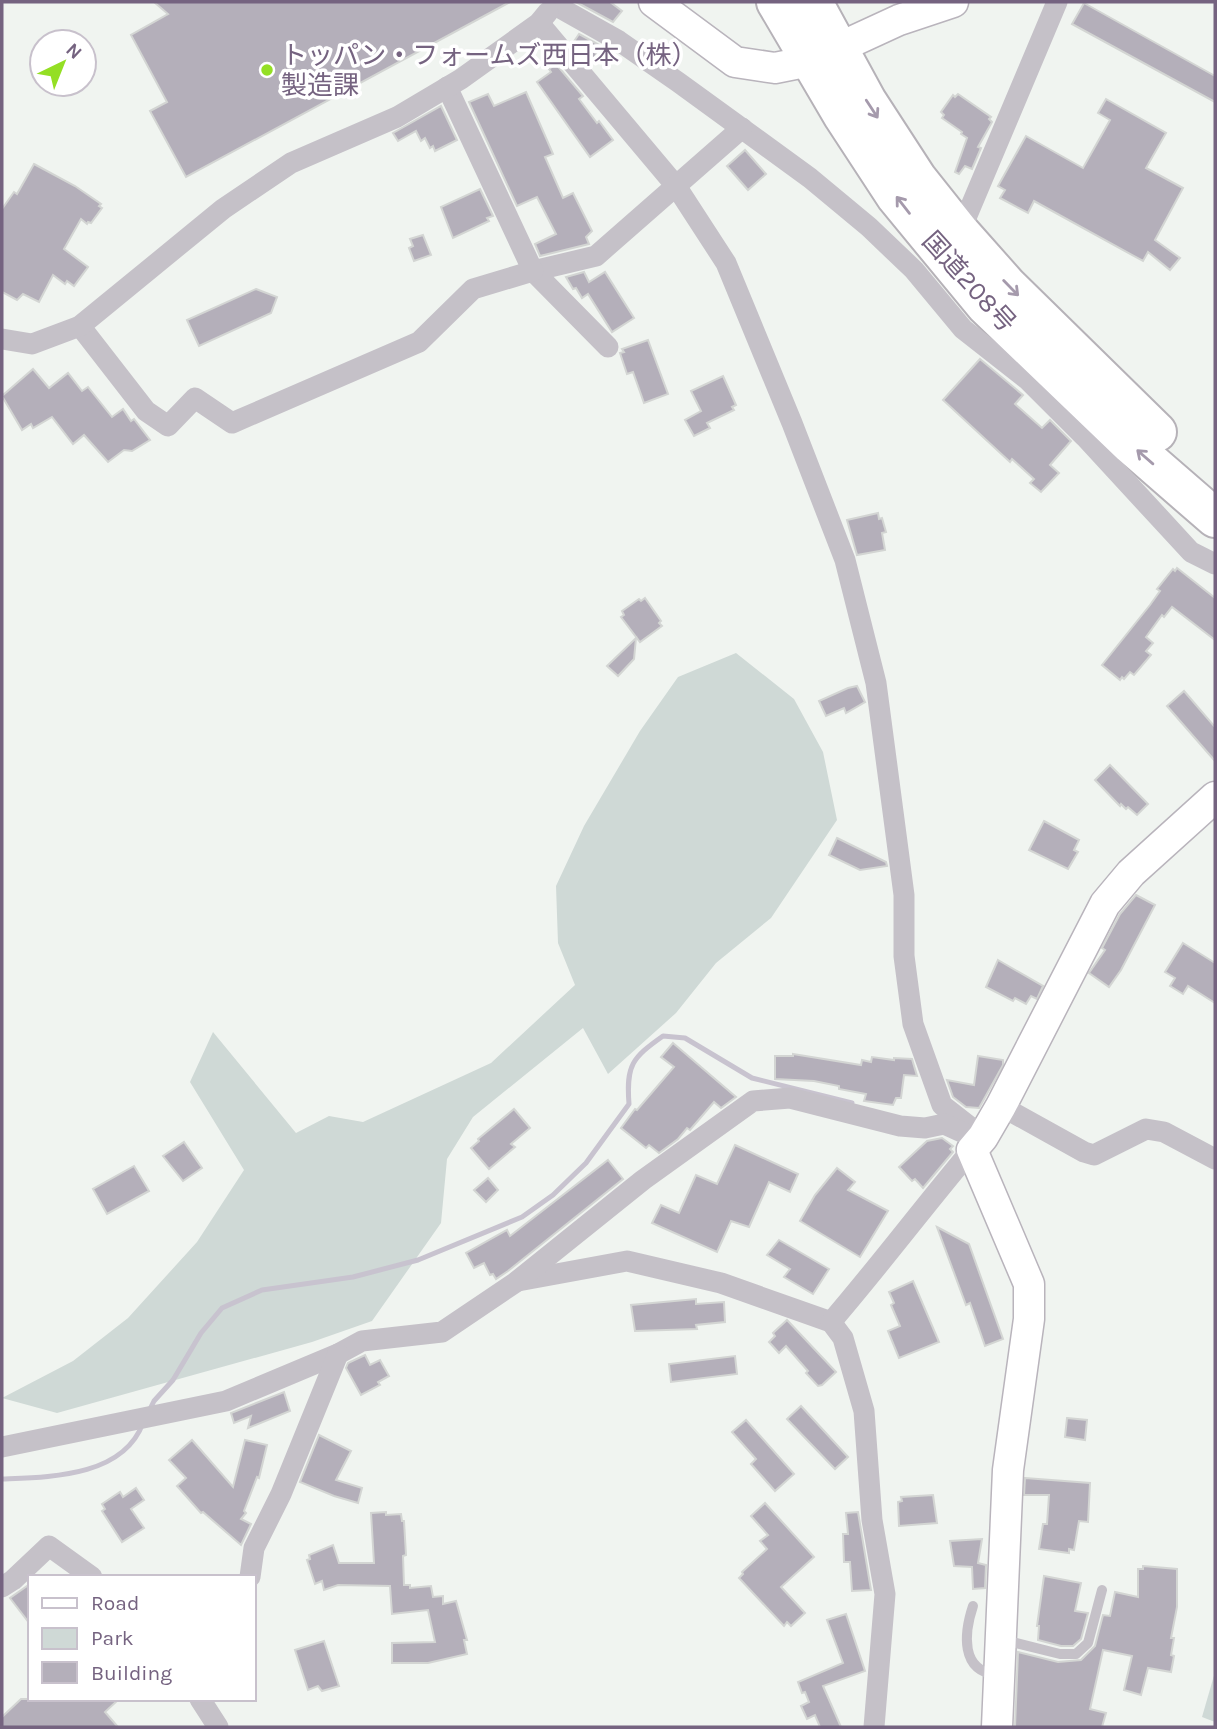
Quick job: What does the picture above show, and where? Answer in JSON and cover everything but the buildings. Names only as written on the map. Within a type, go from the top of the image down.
[{"type":"highway","name":"国道208号","points":[[776,2],[867,101],[917,178],[1007,285],[1215,491]]},
{"type":"highway","name":"国道208号","points":[[813,2],[825,55],[896,197],[974,317],[1131,444],[1215,518]]},
{"type":"street","points":[[654,2],[735,62],[775,68],[825,55],[900,20],[953,2]]},
{"type":"street","points":[[960,232],[1056,2]]},
{"type":"street","points":[[2,339],[32,344],[80,326],[223,209],[291,163],[397,117],[447,87],[539,23],[556,3],[619,41],[742,128],[810,178],[869,227],[914,270],[974,317],[1028,380],[1085,436],[1191,552],[1215,564]]},
{"type":"street","points":[[539,23],[676,186],[726,262],[792,423],[845,561],[876,682],[904,895],[904,956],[913,1024],[942,1105],[979,1142]]},
{"type":"street","points":[[447,87],[533,271],[608,347]]},
{"type":"street","points":[[80,326],[146,411],[168,426],[195,398],[232,423],[419,342],[472,289],[596,256],[742,128]]},
{"type":"street","points":[[831,1322],[979,1142],[1001,1106],[1105,904],[1131,873],[1215,797]]},
{"type":"street","points":[[2,1447],[226,1401],[338,1354],[362,1341],[442,1332],[516,1282],[643,1180],[753,1101],[790,1098],[900,1126],[925,1128],[944,1124],[979,1142]]},
{"type":"street","points":[[1001,1106],[1094,1155],[1146,1129],[1164,1132],[1215,1159]]},
{"type":"street","points":[[979,1142],[972,1150],[1029,1284],[1029,1319],[1008,1470],[997,1727]]},
{"type":"street","points":[[516,1282],[627,1261],[721,1283],[831,1322],[844,1338],[864,1411],[872,1520],[885,1594],[874,1727]]},
{"type":"street","points":[[250,1575],[254,1548],[281,1494],[338,1354]]},
{"type":"street","points":[[2,1587],[50,1546],[89,1575]]},
{"type":"street","points":[[201,1701],[218,1727]]},
{"type":"lane","points":[[1001,1639],[1060,1654],[1076,1654],[1088,1643],[1102,1590]]},
{"type":"lane","points":[[973,1606],[967,1637],[971,1662],[985,1674],[999,1676]]},
{"type":"green space","points":[[736,653],[794,699],[823,752],[837,820],[771,918],[716,963],[676,1013],[608,1074],[583,1028],[473,1117],[447,1159],[441,1223],[372,1321],[312,1342],[57,1413],[2,1398],[73,1361],[128,1318],[197,1242],[244,1170],[190,1082],[213,1032],[296,1133],[329,1116],[363,1122],[491,1063],[575,985],[558,943],[556,886],[584,826],[640,731],[678,677]]},
{"type":"green space","points":[[1215,1672],[1215,1722],[1202,1717]]},
{"type":"waterway","points":[[149,1411],[154,1401],[173,1380],[201,1333],[222,1308],[262,1290],[353,1277],[418,1260],[522,1217],[553,1195],[586,1163],[629,1104],[629,1080],[633,1064],[644,1050],[663,1036],[685,1038],[752,1078],[852,1103]]},
{"type":"waterway","points":[[2,1479],[62,1475],[102,1464],[133,1441],[143,1423]]},
{"type":"place","name":"トッパン・フォームズ西日本（株） 製造課","points":[[267,70]]}]
